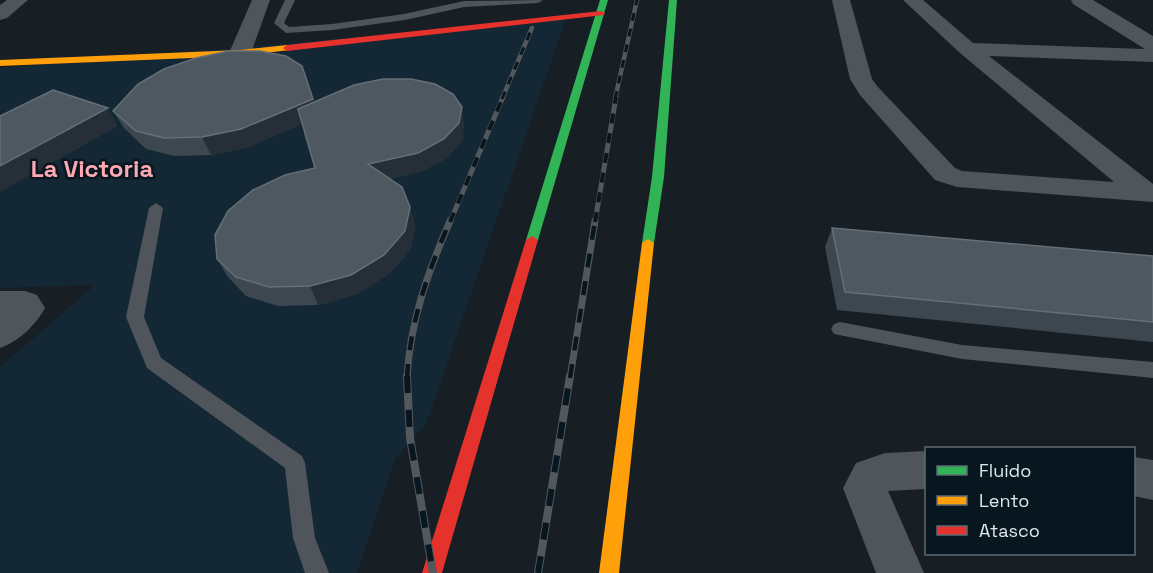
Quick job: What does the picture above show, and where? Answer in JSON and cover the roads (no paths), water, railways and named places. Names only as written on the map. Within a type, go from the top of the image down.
[{"type":"street","points":[[0,14],[20,0]]},
{"type":"street","points":[[240,53],[261,0]]},
{"type":"street","points":[[609,573],[641,284],[658,177],[673,0]]},
{"type":"street","points":[[841,0],[861,79],[868,90],[945,174],[957,179],[1149,193]]},
{"type":"street","points":[[912,0],[967,49],[1149,193]]},
{"type":"street","points":[[1080,0],[1153,45]]},
{"type":"street","points":[[0,63],[240,53],[602,6],[432,573]]},
{"type":"street","points":[[967,49],[1153,56]]},
{"type":"street","points":[[0,304],[25,304],[28,308],[0,334]]},
{"type":"street","points":[[900,573],[865,488],[871,477],[885,472],[925,470]]},
{"type":"street","points":[[1135,477],[1153,480]]},
{"type":"lane","points":[[290,0],[279,23],[286,30],[332,27],[405,17],[464,4],[538,0]]},
{"type":"lane","points":[[420,0],[433,9]]},
{"type":"lane","points":[[156,207],[135,317],[154,363],[295,463],[304,538],[317,573]]},
{"type":"lane","points":[[840,329],[962,352],[1153,370]]},
{"type":"railway","points":[[615,99],[637,0]]},
{"type":"railway","points":[[502,99],[532,28]]},
{"type":"railway","points":[[450,222],[503,97]]},
{"type":"railway","points":[[595,222],[616,97]]},
{"type":"railway","points":[[407,377],[412,337],[421,297],[450,221]]},
{"type":"railway","points":[[570,378],[595,221]]},
{"type":"railway","points":[[538,573],[570,376]]},
{"type":"railway","points":[[407,377],[410,438],[433,573]]},
{"type":"district","name":"La Victoria","points":[[92,168]]}]
